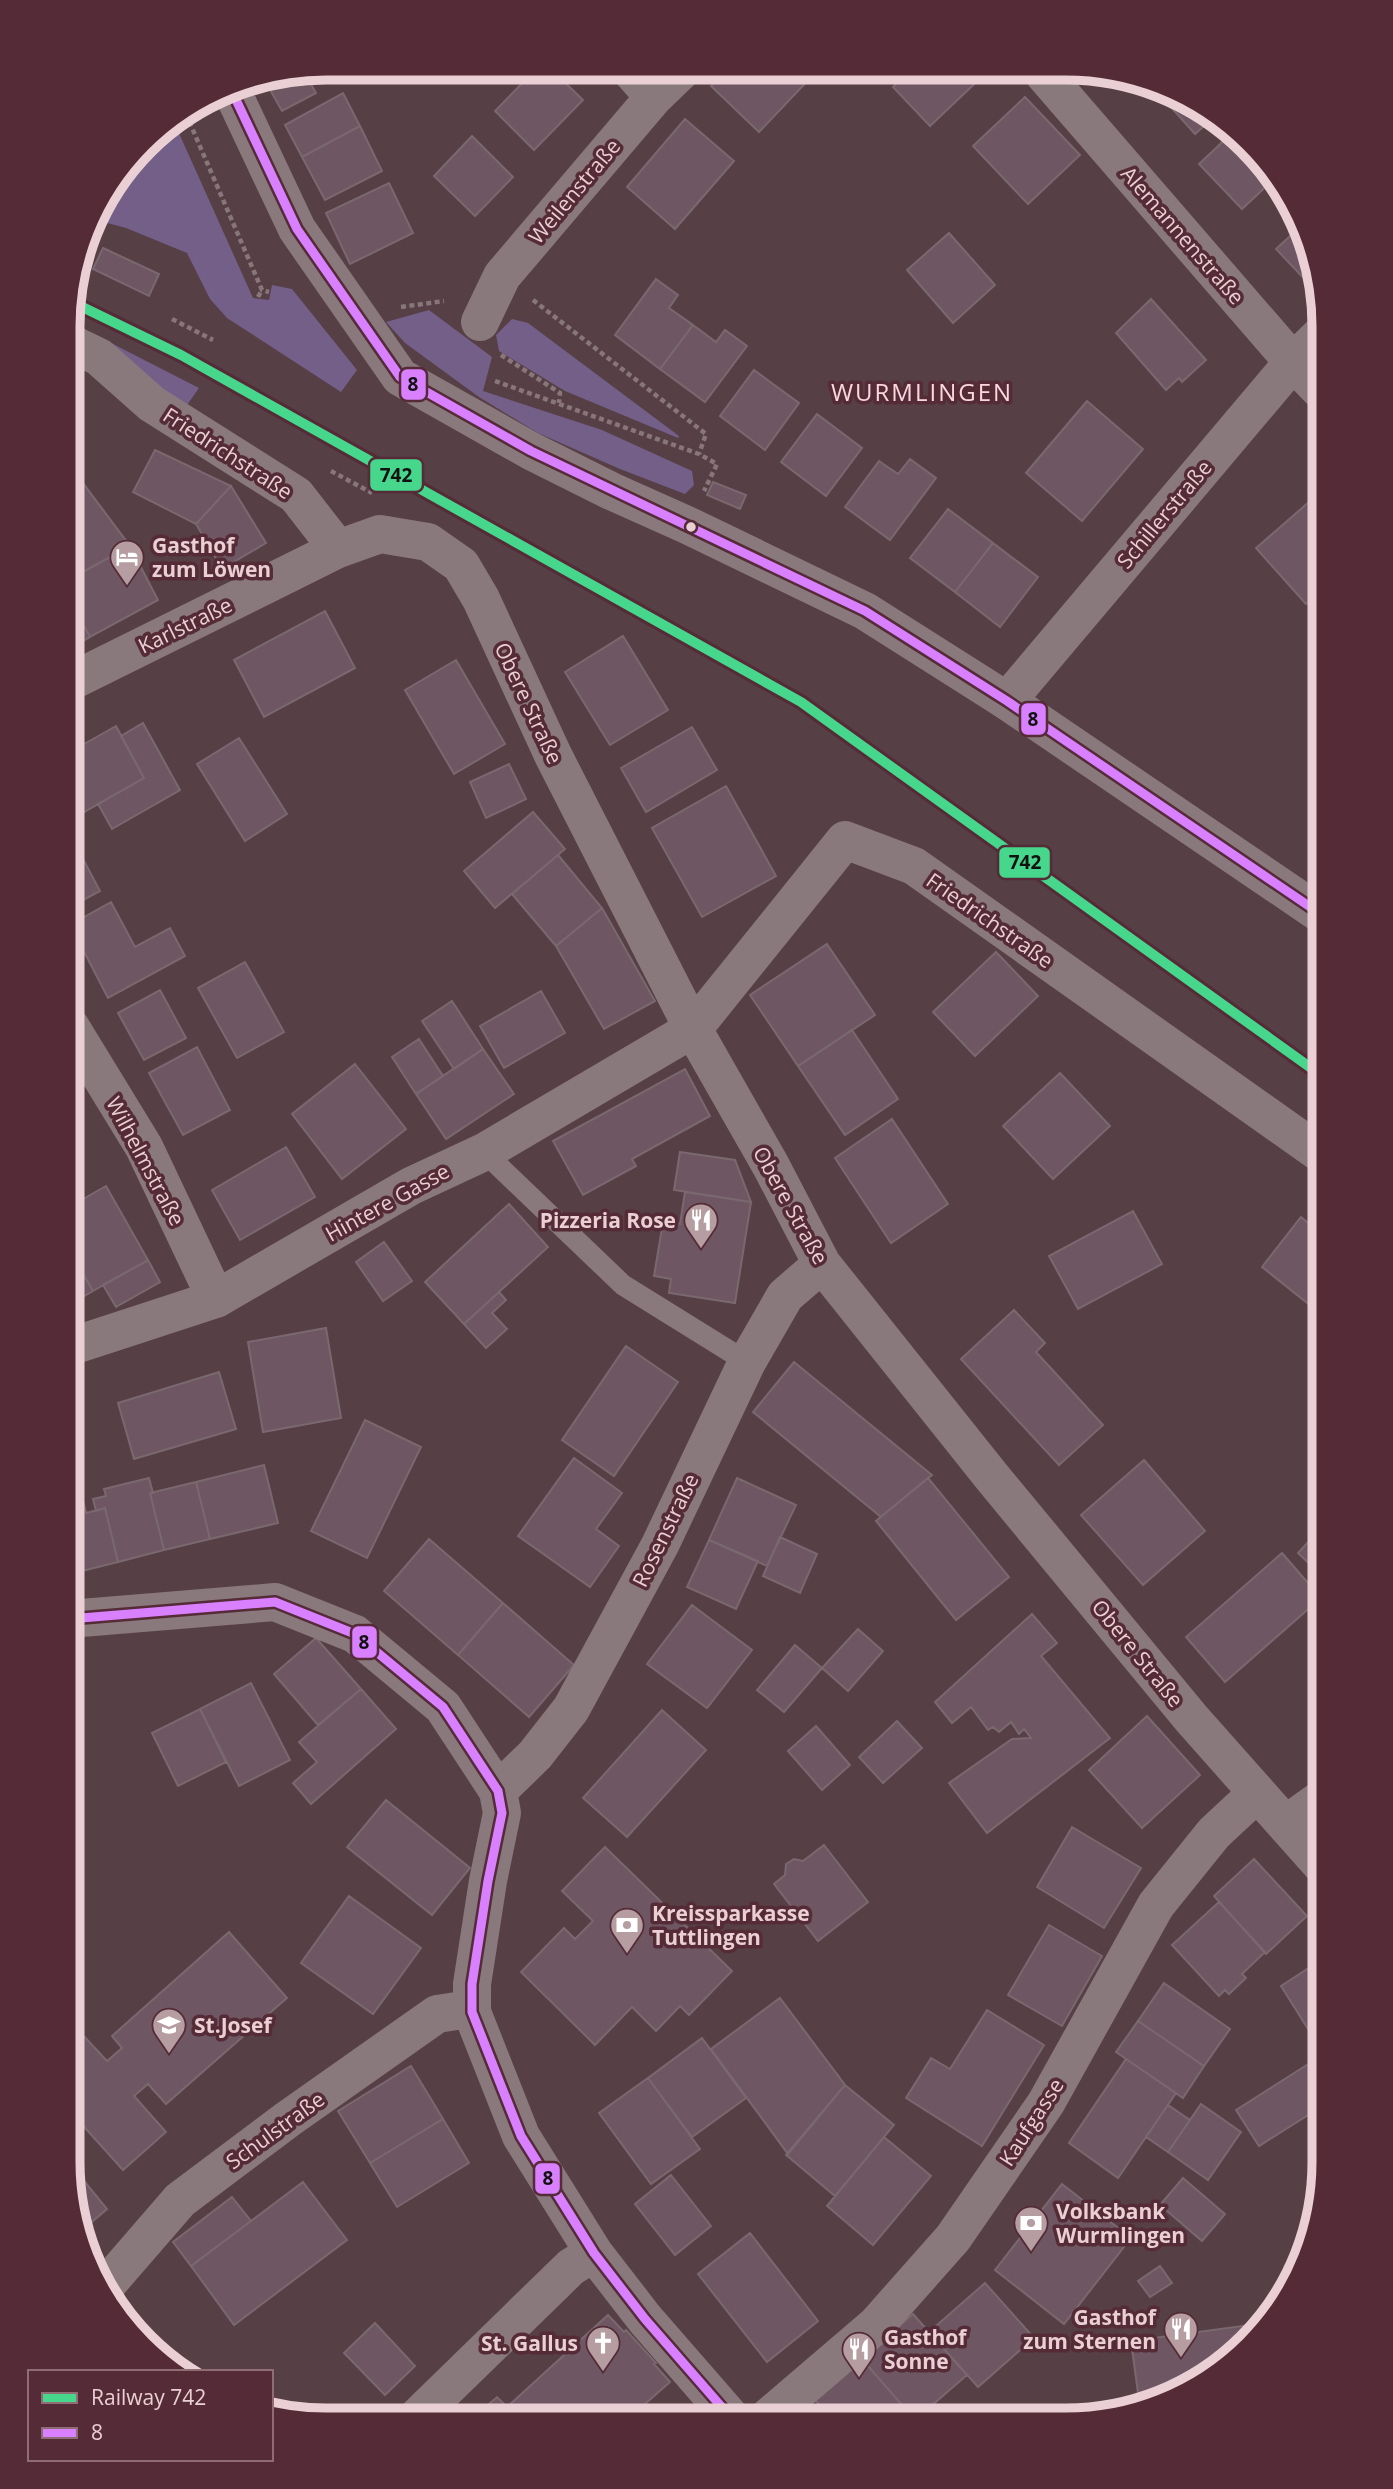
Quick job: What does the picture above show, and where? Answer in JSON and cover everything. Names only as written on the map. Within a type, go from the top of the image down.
[{"type":"street","name":"Alemannenstraße","points":[[1049,80],[1312,382]]},
{"type":"street","name":"Weilenstraße","points":[[480,321],[502,276],[642,84]]},
{"type":"street","points":[[235,98],[297,229],[400,377],[531,451],[865,611],[1007,701],[1312,908]]},
{"type":"street","name":"Schillerstraße","points":[[1007,701],[1293,362],[1312,344]]},
{"type":"street","name":"Friedrichstraße","points":[[80,348],[99,357],[152,404],[296,495],[338,550]]},
{"type":"street","name":"Obere Straße","points":[[338,550],[380,534],[428,542],[461,565],[481,598],[553,755],[693,1029],[822,1264],[1191,1718],[1312,1854]]},
{"type":"street","name":"Karlstraße","points":[[80,676],[338,550]]},
{"type":"street","name":"Friedrichstraße","points":[[693,1029],[845,840],[914,866],[1312,1147]]},
{"type":"street","name":"Hintere Gasse","points":[[80,1343],[216,1299],[411,1186],[484,1152],[693,1029]]},
{"type":"street","name":"Wilhelmstraße","points":[[80,1042],[144,1147],[216,1299]]},
{"type":"street","name":"Rosenstraße","points":[[498,1791],[535,1755],[571,1709],[660,1545],[747,1362],[785,1296],[822,1264]]},
{"type":"street","points":[[80,1618],[275,1602],[355,1634],[443,1707],[498,1791],[502,1813],[474,1971],[472,2012],[520,2136],[594,2253],[645,2319],[723,2408]]},
{"type":"street","name":"Kaufgasse","points":[[779,2408],[876,2325],[953,2238],[1046,2103],[1156,1905],[1214,1833],[1257,1793]]},
{"type":"street","points":[[1286,1824],[1312,1806]]},
{"type":"street","name":"Schulstraße","points":[[111,2280],[180,2200],[288,2119],[437,2014],[463,2010],[472,2012]]},
{"type":"street","points":[[426,2408],[571,2267],[594,2253]]},
{"type":"lane","points":[[484,1152],[624,1286],[747,1362]]},
{"type":"path","points":[[190,122],[262,290]]},
{"type":"path","points":[[491,380],[699,454],[706,434],[502,276]]},
{"type":"path","points":[[262,290],[269,292]]},
{"type":"path","points":[[258,297],[262,290]]},
{"type":"path","points":[[355,314],[446,300],[480,321],[494,350],[560,393],[559,403]]},
{"type":"path","points":[[172,319],[213,340]]},
{"type":"shaded area","points":[[178,130],[253,298],[269,300],[272,285],[292,289],[357,370],[341,392],[227,318],[210,299],[187,253],[104,222],[131,177]]},
{"type":"shaded area","points":[[429,310],[492,357],[483,391],[602,430],[692,471],[694,485],[685,494],[620,469],[538,433],[479,397],[405,343],[386,322]]},
{"type":"shaded area","points":[[512,319],[528,323],[679,436],[678,438],[565,391],[499,351],[496,335]]},
{"type":"shaded area","points":[[80,327],[199,388],[185,408],[80,343]]},
{"type":"building","points":[[717,80],[808,80],[759,132],[711,86]]},
{"type":"building","points":[[900,80],[978,80],[930,126],[893,87]]},
{"type":"building","points":[[310,81],[316,93],[282,111],[269,88]]},
{"type":"building","points":[[525,81],[563,81],[583,100],[534,150],[495,111]]},
{"type":"building","points":[[343,93],[360,126],[302,157],[285,125]]},
{"type":"building","points":[[1025,97],[1080,155],[1028,204],[973,146]]},
{"type":"building","points":[[1166,102],[1206,124],[1195,134]]},
{"type":"building","points":[[685,119],[734,161],[675,229],[627,187]]},
{"type":"building","points":[[360,126],[382,171],[325,200],[302,157]]},
{"type":"building","points":[[472,136],[513,177],[475,216],[434,176]]},
{"type":"building","points":[[1225,139],[1268,185],[1242,209],[1199,164]]},
{"type":"building","points":[[389,183],[413,233],[350,264],[326,213]]},
{"type":"building","points":[[949,233],[995,285],[953,323],[907,270]]},
{"type":"building","points":[[1294,233],[1309,283],[1276,249]]},
{"type":"building","points":[[103,248],[159,274],[149,296],[93,269]]},
{"type":"building","points":[[656,279],[678,295],[669,308],[693,325],[660,369],[615,335]]},
{"type":"building","points":[[1151,299],[1206,360],[1182,382],[1179,378],[1166,390],[1116,333]]},
{"type":"building","points":[[693,325],[716,342],[725,330],[747,346],[705,402],[660,369]]},
{"type":"building","points":[[754,370],[799,403],[765,450],[720,416]]},
{"type":"building","points":[[1087,401],[1143,449],[1082,521],[1026,473]]},
{"type":"building","points":[[817,414],[862,448],[826,496],[781,462]]},
{"type":"building","points":[[155,450],[231,486],[196,524],[133,492]]},
{"type":"building","points":[[910,459],[936,478],[890,540],[845,507],[879,461],[898,474]]},
{"type":"building","points":[[713,482],[746,495],[740,509],[707,495]]},
{"type":"building","points":[[83,483],[130,546],[80,574],[80,485]]},
{"type":"building","points":[[231,486],[266,543],[222,569],[196,524]]},
{"type":"building","points":[[1312,499],[1312,599],[1306,604],[1256,548]]},
{"type":"building","points":[[948,509],[993,543],[955,592],[910,558]]},
{"type":"building","points":[[993,543],[1038,577],[1000,627],[955,592]]},
{"type":"building","points":[[130,546],[158,600],[90,637],[80,618],[80,574]]},
{"type":"building","points":[[325,611],[355,668],[264,717],[234,660]]},
{"type":"building","points":[[80,618],[90,637],[80,642]]},
{"type":"building","points":[[623,636],[668,710],[610,745],[565,672]]},
{"type":"building","points":[[456,660],[505,744],[454,774],[405,690]]},
{"type":"building","points":[[143,723],[180,790],[112,829],[98,804],[144,778],[121,736]]},
{"type":"building","points":[[116,726],[144,778],[80,814],[80,746]]},
{"type":"building","points":[[692,727],[717,770],[646,812],[621,768]]},
{"type":"building","points":[[239,738],[287,814],[245,841],[197,764]]},
{"type":"building","points":[[509,764],[526,799],[486,818],[470,782]]},
{"type":"building","points":[[726,786],[776,876],[702,917],[652,828]]},
{"type":"building","points":[[533,812],[565,849],[495,908],[464,871]]},
{"type":"building","points":[[80,853],[100,891],[80,902]]},
{"type":"building","points":[[558,855],[602,908],[556,946],[512,894]]},
{"type":"building","points":[[111,902],[135,947],[170,928],[185,956],[108,998],[80,944],[80,919]]},
{"type":"building","points":[[602,908],[655,1001],[604,1029],[556,946]]},
{"type":"building","points":[[827,944],[875,1015],[798,1066],[750,995]]},
{"type":"building","points":[[996,952],[1038,996],[975,1056],[933,1012]]},
{"type":"building","points":[[245,962],[284,1032],[237,1058],[198,988]]},
{"type":"building","points":[[160,990],[186,1038],[144,1060],[118,1013]]},
{"type":"building","points":[[541,991],[565,1033],[504,1068],[480,1026]]},
{"type":"building","points":[[452,1001],[483,1049],[454,1069],[422,1021]]},
{"type":"building","points":[[852,1030],[898,1099],[845,1135],[798,1066]]},
{"type":"building","points":[[419,1039],[443,1076],[416,1094],[392,1057]]},
{"type":"building","points":[[197,1047],[230,1110],[183,1135],[149,1073]]},
{"type":"building","points":[[483,1049],[514,1094],[446,1139],[416,1094]]},
{"type":"building","points":[[355,1064],[406,1129],[342,1179],[292,1114]]},
{"type":"building","points":[[685,1069],[710,1116],[632,1159],[636,1166],[583,1195],[553,1141]]},
{"type":"building","points":[[1060,1073],[1110,1126],[1053,1179],[1003,1126]]},
{"type":"building","points":[[892,1119],[948,1204],[891,1243],[835,1158]]},
{"type":"building","points":[[286,1147],[315,1197],[240,1240],[212,1190]]},
{"type":"building","points":[[680,1152],[735,1160],[751,1202],[674,1190]]},
{"type":"building","points":[[106,1186],[148,1260],[93,1291],[80,1268],[80,1201]]},
{"type":"building","name":"Pizzeria Rose","points":[[685,1192],[751,1202],[735,1303],[669,1293],[671,1279],[654,1276],[663,1222],[680,1224]]},
{"type":"building","points":[[509,1204],[548,1247],[464,1324],[425,1282]]},
{"type":"building","points":[[1133,1211],[1162,1264],[1078,1309],[1049,1256]]},
{"type":"building","points":[[1301,1217],[1312,1226],[1312,1307],[1262,1267]]},
{"type":"building","points":[[384,1242],[412,1281],[383,1301],[356,1262]]},
{"type":"building","points":[[148,1260],[160,1282],[116,1307],[103,1285]]},
{"type":"building","points":[[80,1268],[93,1291],[80,1299]]},
{"type":"building","points":[[499,1292],[506,1300],[492,1313],[507,1329],[486,1348],[464,1324]]},
{"type":"building","points":[[1014,1310],[1045,1343],[1036,1352],[1103,1425],[1059,1465],[961,1359]]},
{"type":"building","points":[[326,1328],[341,1418],[263,1432],[248,1342]]},
{"type":"building","points":[[626,1346],[678,1382],[614,1476],[562,1440]]},
{"type":"building","points":[[794,1362],[932,1475],[881,1517],[753,1412]]},
{"type":"building","points":[[219,1372],[236,1429],[134,1459],[118,1403]]},
{"type":"building","points":[[365,1420],[421,1447],[367,1558],[311,1531]]},
{"type":"building","points":[[574,1458],[622,1493],[596,1529],[619,1546],[590,1587],[518,1536]]},
{"type":"building","points":[[1144,1460],[1205,1531],[1143,1585],[1081,1515]]},
{"type":"building","points":[[264,1465],[278,1523],[210,1539],[196,1482]]},
{"type":"building","points":[[149,1478],[164,1550],[118,1562],[105,1508],[96,1511],[93,1499],[106,1496],[104,1489]]},
{"type":"building","points":[[737,1478],[796,1505],[767,1566],[709,1540]]},
{"type":"building","points":[[928,1478],[1009,1577],[956,1620],[876,1521]]},
{"type":"building","points":[[196,1482],[210,1539],[164,1550],[150,1493]]},
{"type":"building","points":[[80,1492],[86,1513],[105,1508],[118,1562],[80,1572]]},
{"type":"building","points":[[780,1537],[817,1554],[800,1593],[763,1576]]},
{"type":"building","points":[[1312,1538],[1312,1566],[1298,1553]]},
{"type":"building","points":[[429,1539],[503,1603],[458,1655],[384,1591]]},
{"type":"building","points":[[709,1540],[758,1561],[736,1609],[687,1587]]},
{"type":"building","points":[[1282,1553],[1312,1588],[1312,1606],[1225,1682],[1186,1637]]},
{"type":"building","points":[[503,1603],[574,1665],[529,1717],[458,1655]]},
{"type":"building","points":[[692,1605],[752,1650],[707,1708],[647,1664]]},
{"type":"building","points":[[1032,1614],[1057,1643],[1041,1656],[1110,1738],[987,1833],[949,1783],[1012,1739],[1031,1738],[1024,1729],[1019,1734],[1011,1722],[999,1732],[993,1727],[988,1730],[971,1707],[952,1723],[935,1702]]},
{"type":"building","points":[[858,1629],[883,1651],[848,1691],[822,1668]]},
{"type":"building","points":[[316,1638],[361,1689],[318,1725],[274,1674]]},
{"type":"building","points":[[795,1645],[822,1668],[784,1712],[757,1690]]},
{"type":"building","points":[[251,1683],[290,1760],[239,1786],[200,1709]]},
{"type":"building","points":[[361,1689],[396,1729],[311,1804],[293,1783],[317,1762],[299,1742]]},
{"type":"building","points":[[200,1709],[226,1762],[178,1786],[152,1733]]},
{"type":"building","points":[[662,1710],[706,1750],[627,1837],[583,1798]]},
{"type":"building","points":[[1147,1716],[1200,1775],[1142,1828],[1089,1770]]},
{"type":"building","points":[[897,1721],[922,1748],[883,1783],[859,1757]]},
{"type":"building","points":[[816,1726],[850,1765],[822,1790],[788,1751]]},
{"type":"building","points":[[386,1800],[470,1868],[432,1915],[347,1847]]},
{"type":"building","points":[[1072,1827],[1141,1868],[1104,1928],[1037,1887]]},
{"type":"building","points":[[824,1845],[868,1902],[818,1941],[774,1884],[785,1875],[786,1864],[794,1859],[803,1861]]},
{"type":"building","name":"Kreissparkasse Tuttlingen","points":[[605,1847],[732,1971],[689,2015],[680,2006],[656,2031],[632,2007],[595,2045],[521,1972],[564,1928],[575,1939],[593,1921],[562,1891]]},
{"type":"building","points":[[1254,1859],[1307,1916],[1266,1954],[1214,1896]]},
{"type":"building","points":[[349,1896],[421,1948],[373,2014],[301,1963]]},
{"type":"building","points":[[1219,1902],[1265,1952],[1242,1974],[1246,1978],[1229,1994],[1225,1990],[1219,1996],[1172,1945]]},
{"type":"building","points":[[1049,1925],[1102,1956],[1062,2026],[1008,1995]]},
{"type":"building","name":"St.Josef","points":[[229,1932],[287,1998],[166,2104],[148,2084],[134,2096],[166,2132],[123,2170],[80,2122],[80,2032],[107,2061],[122,2048],[112,2036]]},
{"type":"building","points":[[1312,1966],[1312,2031],[1310,2032],[1281,1986]]},
{"type":"building","points":[[1164,1983],[1230,2029],[1204,2066],[1138,2021]]},
{"type":"building","points":[[780,1998],[845,2085],[788,2154],[711,2049]]},
{"type":"building","points":[[987,2010],[1044,2045],[982,2146],[906,2098],[931,2058],[950,2069]]},
{"type":"building","points":[[1138,2021],[1204,2066],[1183,2098],[1116,2052]]},
{"type":"building","points":[[702,2038],[746,2098],[692,2137],[648,2078]]},
{"type":"building","points":[[1126,2059],[1176,2093],[1118,2178],[1069,2143]]},
{"type":"building","points":[[1312,2062],[1312,2113],[1259,2146],[1236,2110]]},
{"type":"building","points":[[411,2066],[443,2119],[370,2163],[338,2111]]},
{"type":"building","points":[[648,2078],[700,2149],[651,2184],[599,2113]]},
{"type":"building","points":[[845,2085],[894,2125],[835,2196],[786,2155]]},
{"type":"building","points":[[1201,2104],[1241,2132],[1208,2180],[1168,2152]]},
{"type":"building","points":[[1168,2105],[1190,2120],[1168,2152],[1146,2137]]},
{"type":"building","points":[[443,2119],[469,2163],[397,2207],[370,2163]]},
{"type":"building","points":[[884,2137],[931,2176],[873,2245],[827,2206]]},
{"type":"building","points":[[671,2175],[711,2226],[675,2255],[635,2204]]},
{"type":"building","points":[[1183,2178],[1225,2214],[1202,2241],[1160,2205]]},
{"type":"building","points":[[85,2182],[107,2209],[89,2225],[85,2210],[82,2185]]},
{"type":"building","points":[[303,2182],[347,2240],[234,2325],[191,2266]]},
{"type":"building","points":[[1062,2184],[1131,2238],[1064,2324],[995,2270]]},
{"type":"building","points":[[232,2197],[251,2221],[191,2266],[173,2242]]},
{"type":"building","points":[[750,2233],[818,2321],[767,2362],[698,2274]]},
{"type":"building","points":[[1160,2266],[1172,2283],[1150,2297],[1138,2281]]},
{"type":"building","points":[[985,2283],[1034,2338],[978,2387],[929,2332]]},
{"type":"building","points":[[913,2314],[967,2375],[929,2408],[905,2408],[862,2359]]},
{"type":"building","name":"St. Gallus","points":[[608,2315],[624,2332],[626,2330],[670,2382],[640,2408],[484,2408],[497,2397],[507,2407]]},
{"type":"building","points":[[375,2323],[415,2366],[385,2395],[344,2353]]},
{"type":"building","name":"Gasthof zum Sternen","points":[[1249,2327],[1203,2367],[1175,2383],[1139,2397],[1131,2341]]},
{"type":"building","name":"Gasthof Sonne","points":[[862,2359],[905,2408],[822,2408],[815,2400]]},
{"type":"rail line","name":"742","points":[[82,307],[181,355],[801,702],[1312,1069]]},
{"type":"transit line","name":"8","points":[[235,98],[297,229],[400,377],[531,451],[865,611],[1007,701],[1312,908]]},
{"type":"transit line","name":"8","points":[[80,1618],[275,1602],[355,1634],[443,1707],[498,1791],[502,1813],[472,1984],[472,2012],[521,2136],[594,2253],[645,2319],[723,2408]]},
{"type":"place","name":"Gasthof zum Löwen","points":[[127,587]]},
{"type":"place","name":"Pizzeria Rose","points":[[701,1250]]},
{"type":"place","name":"Kreissparkasse Tuttlingen","points":[[627,1955]]},
{"type":"place","name":"St.Josef","points":[[169,2055]]},
{"type":"place","name":"Volksbank Wurmlingen","points":[[1031,2253]]},
{"type":"place","name":"Gasthof zum Sternen","points":[[1181,2359]]},
{"type":"place","name":"St. Gallus","points":[[603,2373]]},
{"type":"place","name":"Gasthof Sonne","points":[[859,2379]]},
{"type":"district","name":"WURMLINGEN","points":[[922,391]]}]
